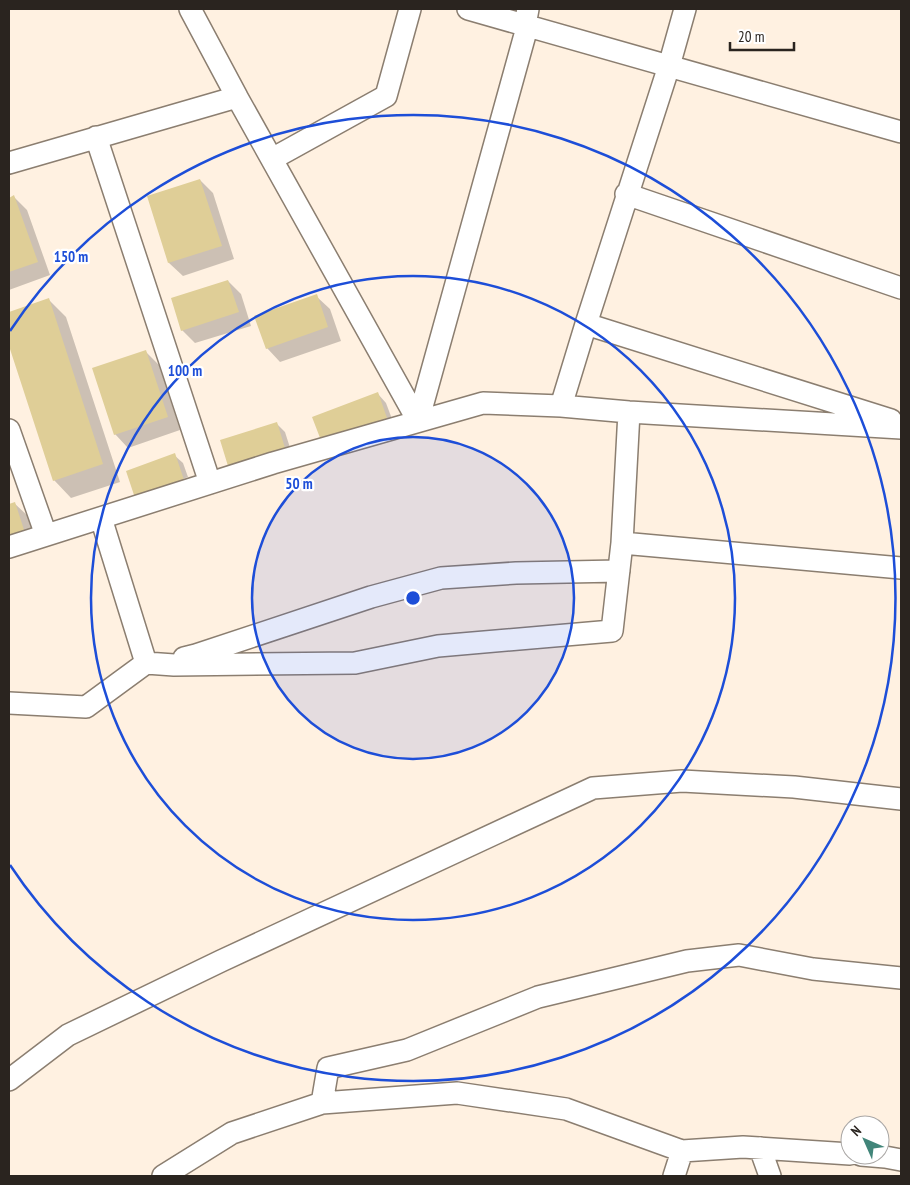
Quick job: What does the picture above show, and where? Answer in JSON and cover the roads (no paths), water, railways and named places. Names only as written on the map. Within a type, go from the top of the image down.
[{"type":"street","points":[[190,9],[418,421]]},
{"type":"street","points":[[272,159],[386,96],[410,9]]},
{"type":"street","points":[[468,9],[527,17],[669,66],[901,132]]},
{"type":"street","points":[[561,406],[626,194],[669,66],[685,9]]},
{"type":"street","points":[[418,421],[526,31],[527,17]]},
{"type":"street","points":[[9,164],[237,97]]},
{"type":"street","points":[[96,137],[210,483]]},
{"type":"street","points":[[626,194],[901,288]]},
{"type":"street","points":[[586,324],[901,423]]},
{"type":"street","points":[[9,547],[273,463],[483,403],[561,406],[629,412],[901,428]]},
{"type":"street","points":[[151,663],[174,665],[355,663],[438,646],[612,631],[622,543],[629,412]]},
{"type":"street","points":[[9,430],[46,535]]},
{"type":"street","points":[[101,518],[151,663]]},
{"type":"street","points":[[622,543],[901,568]]},
{"type":"street","points":[[9,703],[86,707],[151,663],[196,656],[371,597],[441,578],[516,573],[619,571]]},
{"type":"street","points":[[9,1080],[68,1035],[221,961],[593,788],[682,780],[794,787],[901,799]]},
{"type":"street","points":[[322,1103],[328,1068],[407,1050],[538,997],[687,960],[739,955],[813,969],[901,978]]},
{"type":"street","points":[[163,1176],[232,1133],[322,1103],[457,1094],[566,1109],[682,1152],[743,1147],[840,1153]]},
{"type":"street","points":[[760,1148],[770,1176]]},
{"type":"street","points":[[674,1176],[682,1152]]}]
